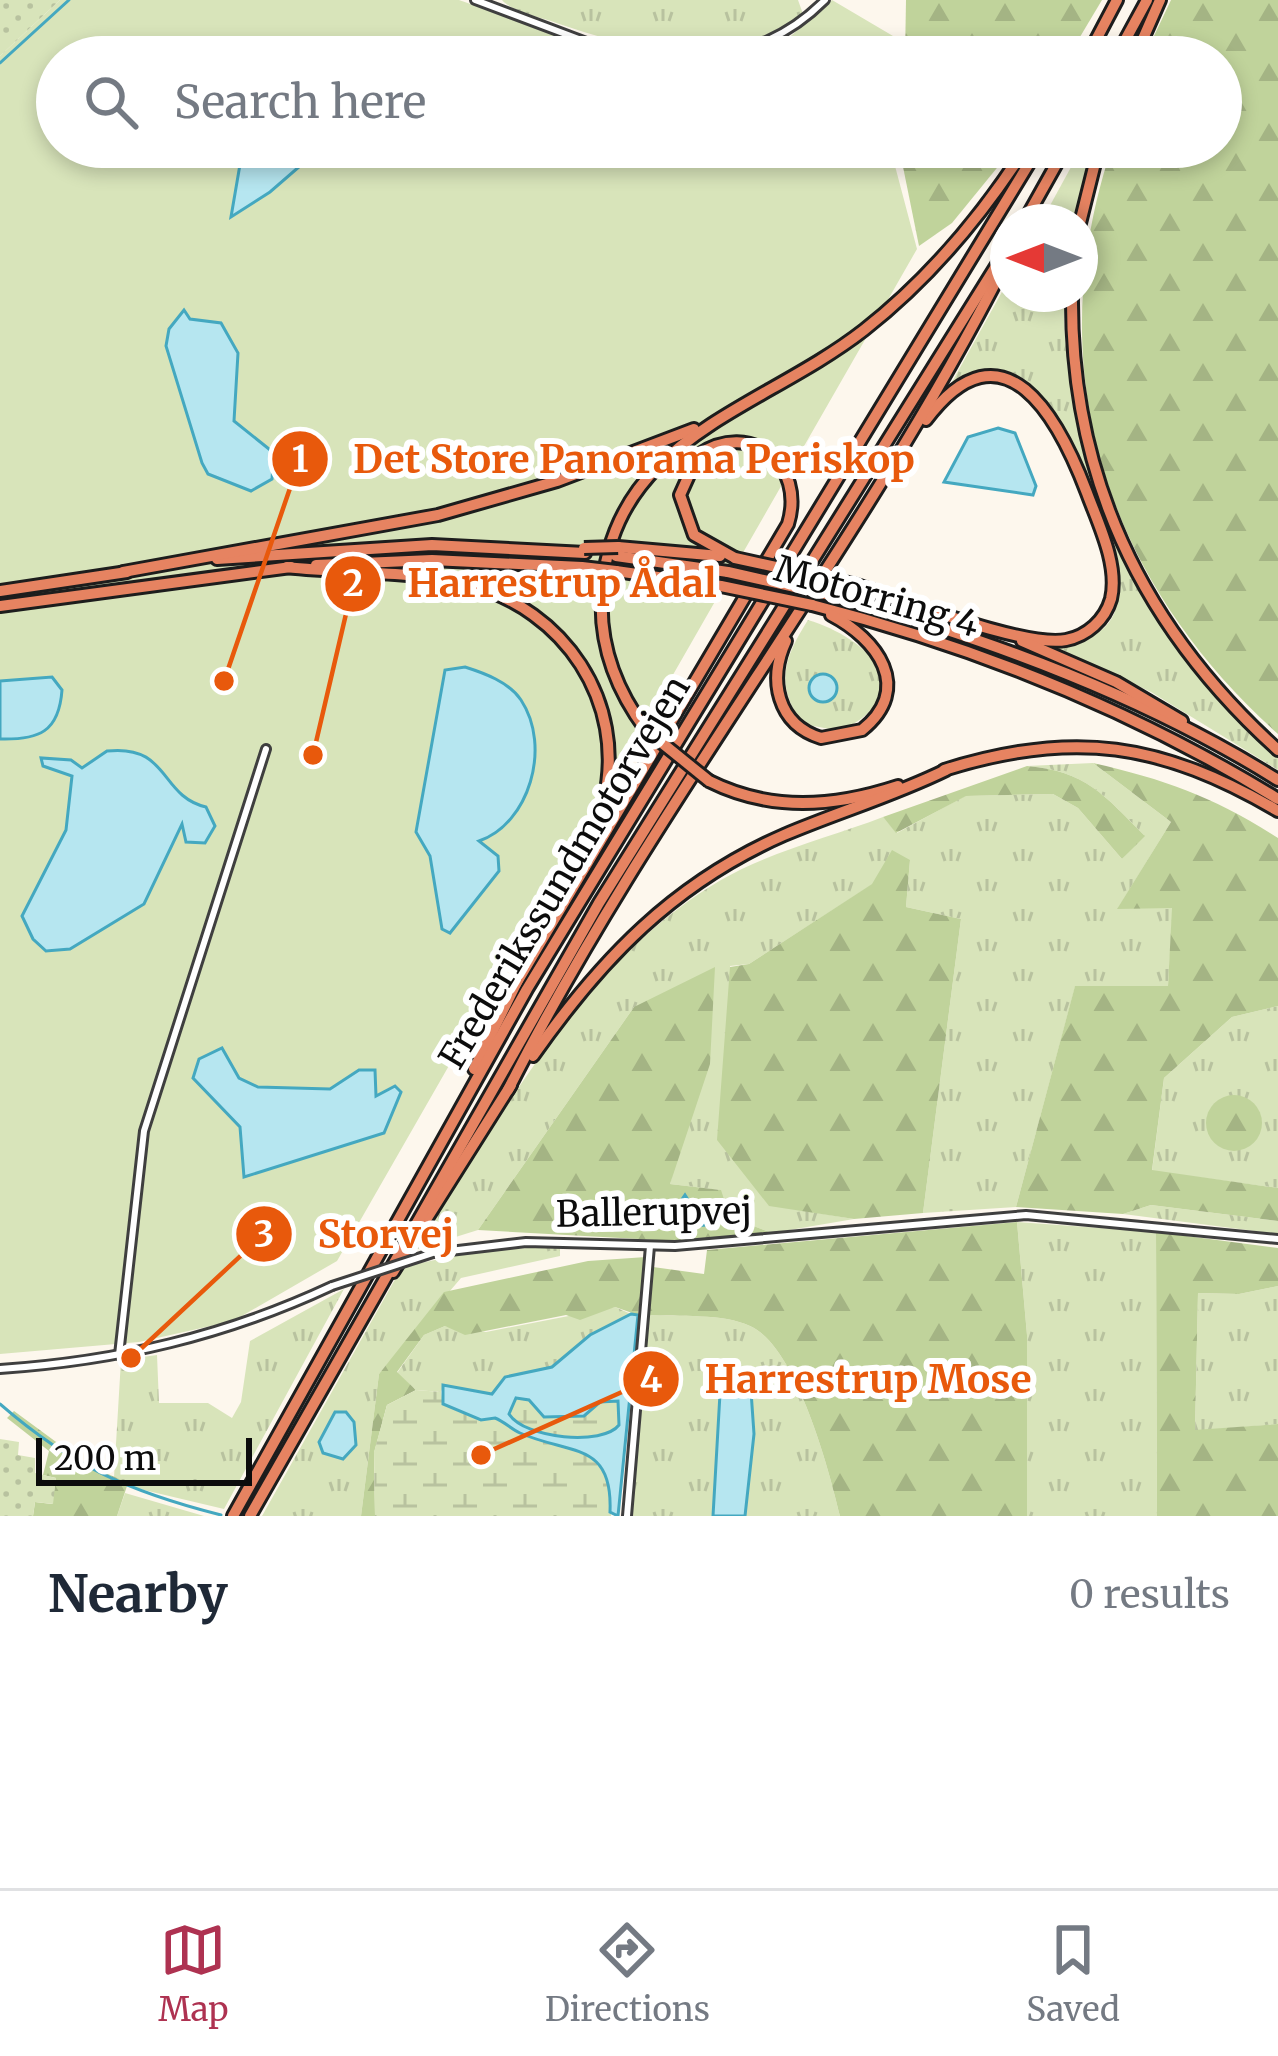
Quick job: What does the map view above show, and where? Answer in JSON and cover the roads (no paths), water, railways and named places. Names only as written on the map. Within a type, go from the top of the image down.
[{"type":"highway","points":[[1098,36],[1117,0]]},
{"type":"highway","points":[[1127,36],[1147,0]]},
{"type":"highway","points":[[1144,36],[1160,0]]},
{"type":"highway","points":[[1011,168],[966,232],[888,310],[815,365],[674,448],[645,479],[621,517],[605,562],[601,605],[607,652],[623,695],[646,730],[709,782],[747,797],[806,805],[862,796],[1031,748],[1129,749],[1205,772],[1278,811]]},
{"type":"highway","name":"Frederikssundmotorvejen","points":[[233,1516],[451,1121],[643,795],[1026,168]]},
{"type":"highway","points":[[1035,204],[1055,168]]},
{"type":"highway","points":[[1085,204],[1094,168]]},
{"type":"highway","name":"Frederikssundmotorvejen","points":[[250,1516],[646,824],[990,276]]},
{"type":"highway","points":[[365,1308],[508,1090],[659,832],[806,608],[990,290]]},
{"type":"highway","points":[[1073,312],[1080,418],[1118,540],[1184,652],[1278,750]]},
{"type":"highway","points":[[892,466],[937,406],[974,381],[998,380],[1027,388],[1057,422],[1105,545],[1113,580],[1110,603],[1091,629],[1064,641],[986,626]]},
{"type":"highway","points":[[123,572],[438,515],[557,481],[719,418]]},
{"type":"highway","points":[[516,984],[788,524],[793,490],[781,462],[770,451],[739,440],[698,455],[682,481],[680,495],[694,535],[735,558]]},
{"type":"highway","name":"Motorring 4","points":[[0,591],[123,572],[356,547],[617,552],[844,598],[1071,674],[1202,736],[1278,780]]},
{"type":"highway","points":[[617,552],[735,558],[853,584],[986,626],[1116,682],[1202,736]]},
{"type":"highway","name":"Motorring 4","points":[[0,607],[287,567],[432,560],[616,571],[721,586],[806,608]]},
{"type":"highway","points":[[287,567],[435,578],[493,591],[560,634],[591,680],[607,731],[603,806],[451,1121]]},
{"type":"highway","points":[[806,608],[834,613],[873,643],[884,662],[888,686],[872,721],[835,738],[808,734],[781,704],[777,669],[806,608]]},
{"type":"highway","name":"Motorring 4","points":[[834,613],[1063,688],[1180,743],[1278,800]]},
{"type":"highway","points":[[508,1090],[597,969],[682,892],[785,835],[946,770]]},
{"type":"street","points":[[475,0],[573,36]]},
{"type":"street","points":[[778,36],[805,21],[825,0]]},
{"type":"street","points":[[119,1355],[144,1131],[266,749]]},
{"type":"street","name":"Ballerupvej","points":[[0,1369],[119,1355],[204,1338],[332,1286],[433,1253],[526,1242],[650,1246],[1026,1215],[1278,1239]]},
{"type":"street","points":[[627,1516],[650,1246]]},
{"type":"water","points":[[239,168],[298,168],[270,192],[231,217]]},
{"type":"water","points":[[184,310],[190,319],[221,323],[238,353],[234,421],[274,453],[272,479],[251,491],[208,474],[202,463],[166,346],[169,329]]},
{"type":"water","points":[[998,428],[1015,433],[1036,486],[1033,495],[944,482],[968,437]]},
{"type":"water","points":[[465,667],[503,683],[521,700],[535,739],[535,761],[511,818],[479,841],[498,856],[499,871],[450,933],[442,929],[430,856],[416,832],[445,670]]},
{"type":"water","points":[[823,674],[833,678],[837,688],[833,698],[823,702],[813,698],[809,688],[813,678]]},
{"type":"water","points":[[52,677],[62,690],[51,724],[26,738],[0,739],[0,681]]},
{"type":"water","points":[[107,751],[127,751],[154,763],[180,793],[206,807],[215,826],[205,843],[186,842],[182,824],[144,904],[70,949],[46,951],[33,939],[22,916],[66,830],[72,776],[43,766],[41,758],[71,760],[82,768]]},
{"type":"water","points":[[222,1048],[239,1078],[258,1087],[330,1089],[359,1070],[375,1070],[376,1096],[395,1086],[401,1092],[384,1133],[244,1177],[240,1127],[193,1078],[199,1059]]},
{"type":"water","points":[[685,1195],[694,1209],[712,1207],[716,1217],[708,1225],[684,1226],[676,1208]]},
{"type":"water","points":[[631,1314],[638,1315],[618,1516],[610,1512],[604,1473],[585,1454],[520,1433],[495,1418],[481,1420],[443,1404],[443,1385],[492,1394],[505,1377],[552,1367],[590,1335]],"holes":[[[516,1398],[529,1400],[544,1417],[584,1416],[600,1402],[618,1401],[619,1425],[597,1436],[547,1434],[518,1423],[509,1414]]]},
{"type":"water","points":[[738,1370],[750,1377],[754,1434],[745,1516],[713,1516],[721,1376]]},
{"type":"water","points":[[335,1412],[346,1412],[354,1422],[356,1445],[343,1459],[323,1453],[319,1442]]},
{"type":"waterway","points":[[0,63],[69,0]]},
{"type":"waterway","points":[[0,1404],[52,1444],[103,1474],[158,1497],[221,1515]]},
{"type":"place","name":"Det Store Panorama Periskop","points":[[224,681]]},
{"type":"place","name":"Harrestrup Ådal","points":[[313,755]]},
{"type":"place","name":"Storvej","points":[[131,1358]]},
{"type":"place","name":"Harrestrup Mose","points":[[481,1455]]}]
